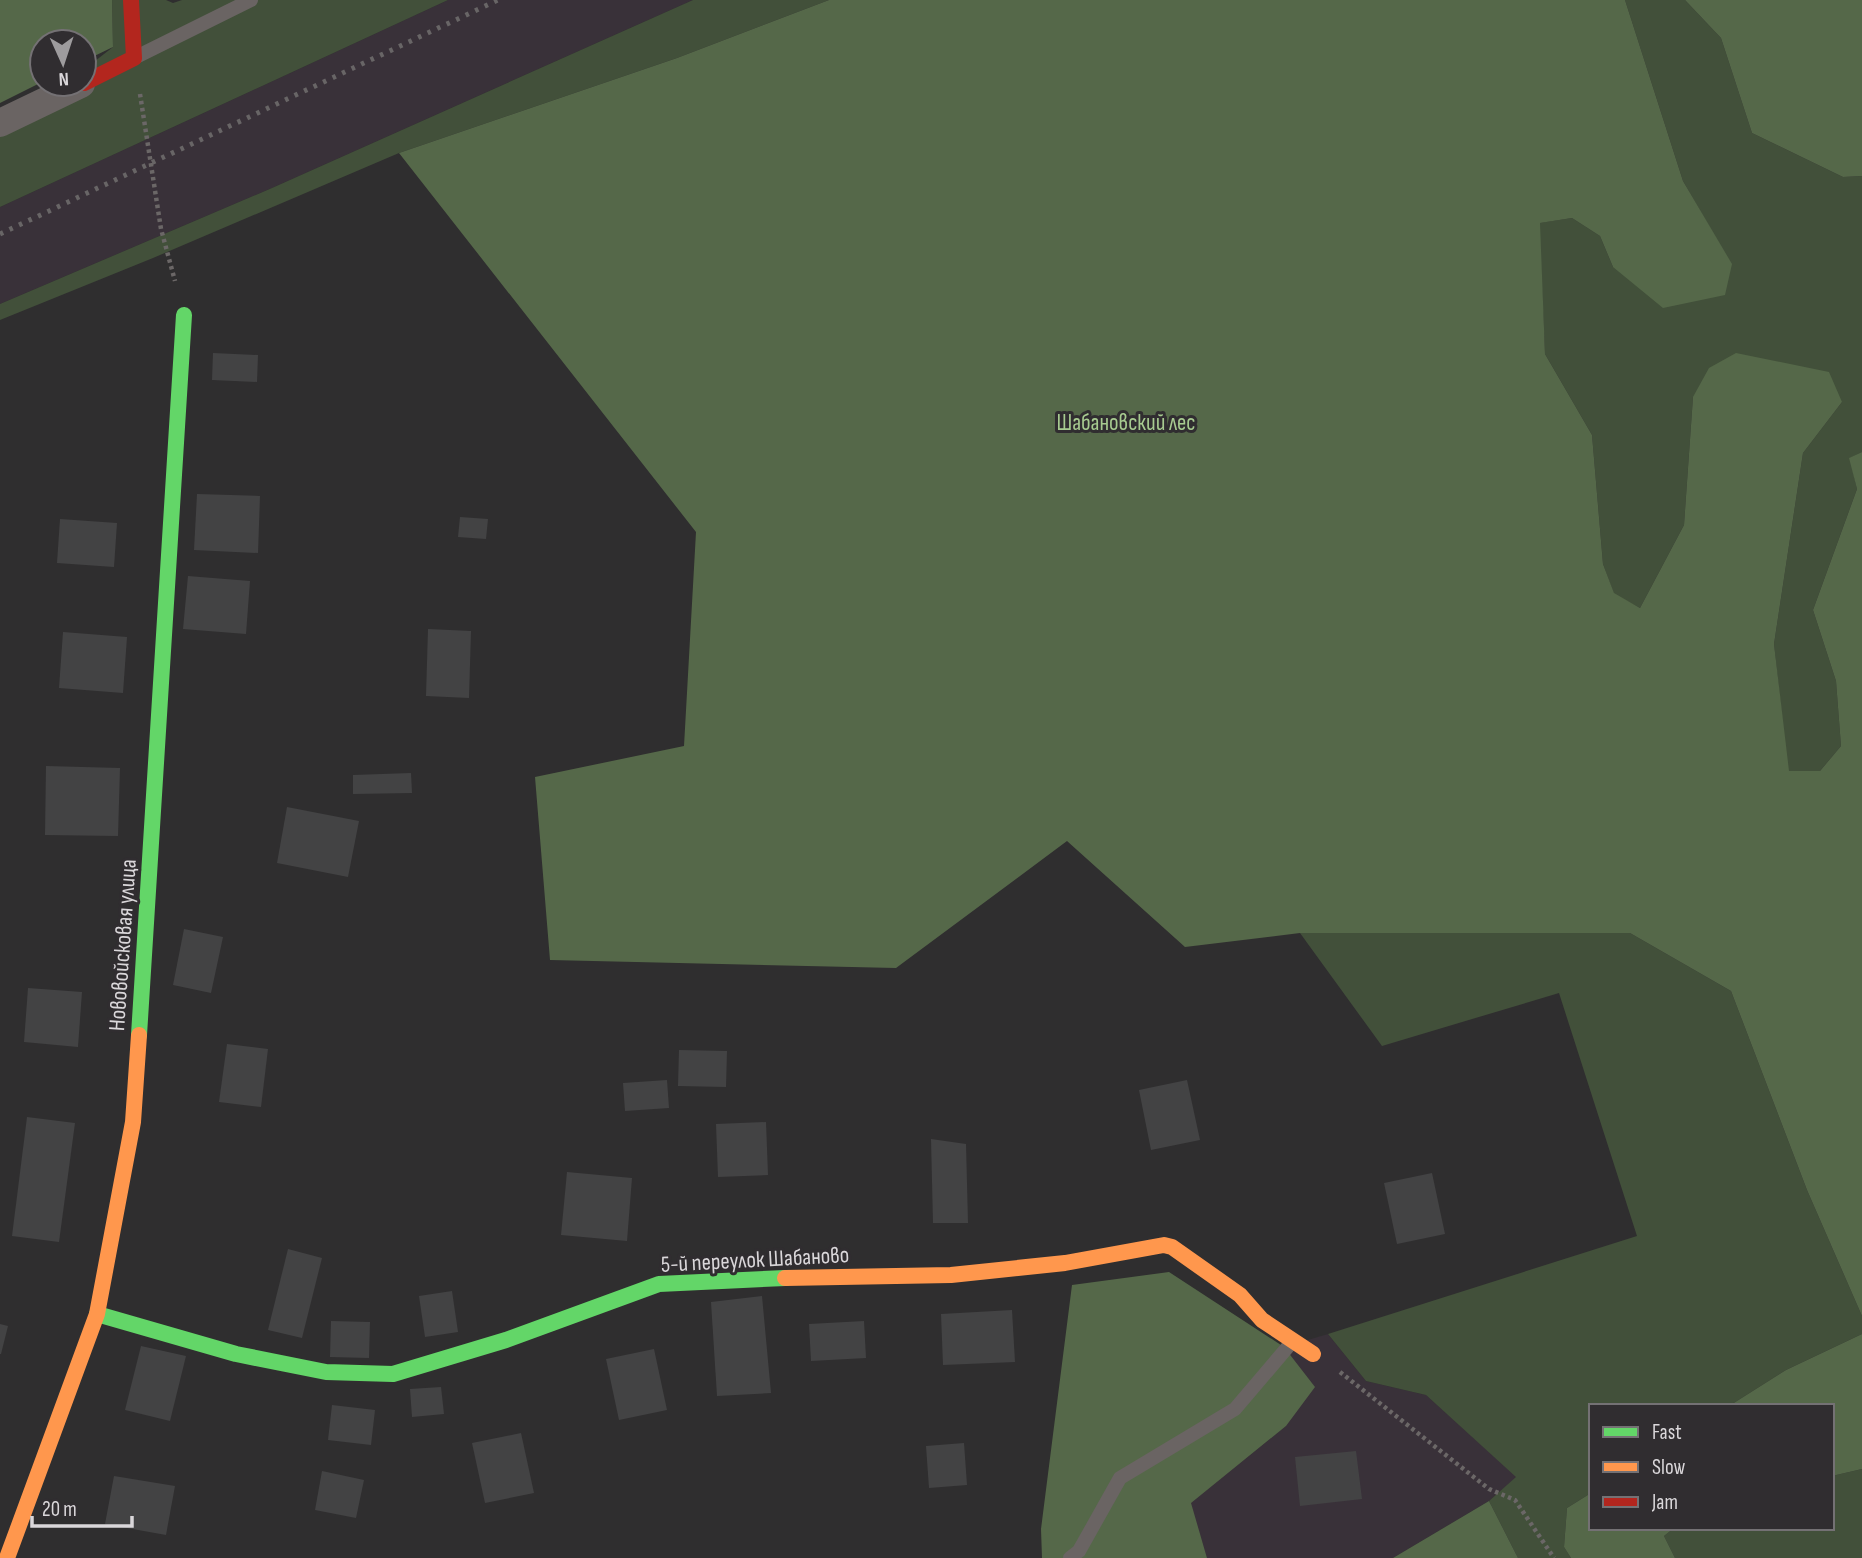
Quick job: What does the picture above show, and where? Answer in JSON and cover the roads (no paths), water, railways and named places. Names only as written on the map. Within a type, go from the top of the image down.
[{"type":"street","points":[[98,76],[134,58],[131,0]]},
{"type":"street","points":[[0,123],[52,98]]},
{"type":"street","name":"Нововойсковая улица","points":[[7,1558],[97,1314],[133,1122],[184,316]]},
{"type":"street","name":"5-й переулок Шабаново","points":[[97,1314],[236,1354],[327,1372],[393,1374],[506,1340],[659,1284],[743,1279],[951,1276],[1065,1263],[1164,1245],[1172,1247],[1240,1295],[1262,1320],[1313,1354]]},
{"type":"lane","points":[[134,58],[251,0]]},
{"type":"lane","points":[[1070,1558],[1079,1551],[1120,1478],[1235,1409],[1293,1340]]},
{"type":"railway","points":[[0,234],[498,0]]},
{"type":"park label","name":"Шабановский лес","points":[[1126,422]]}]
